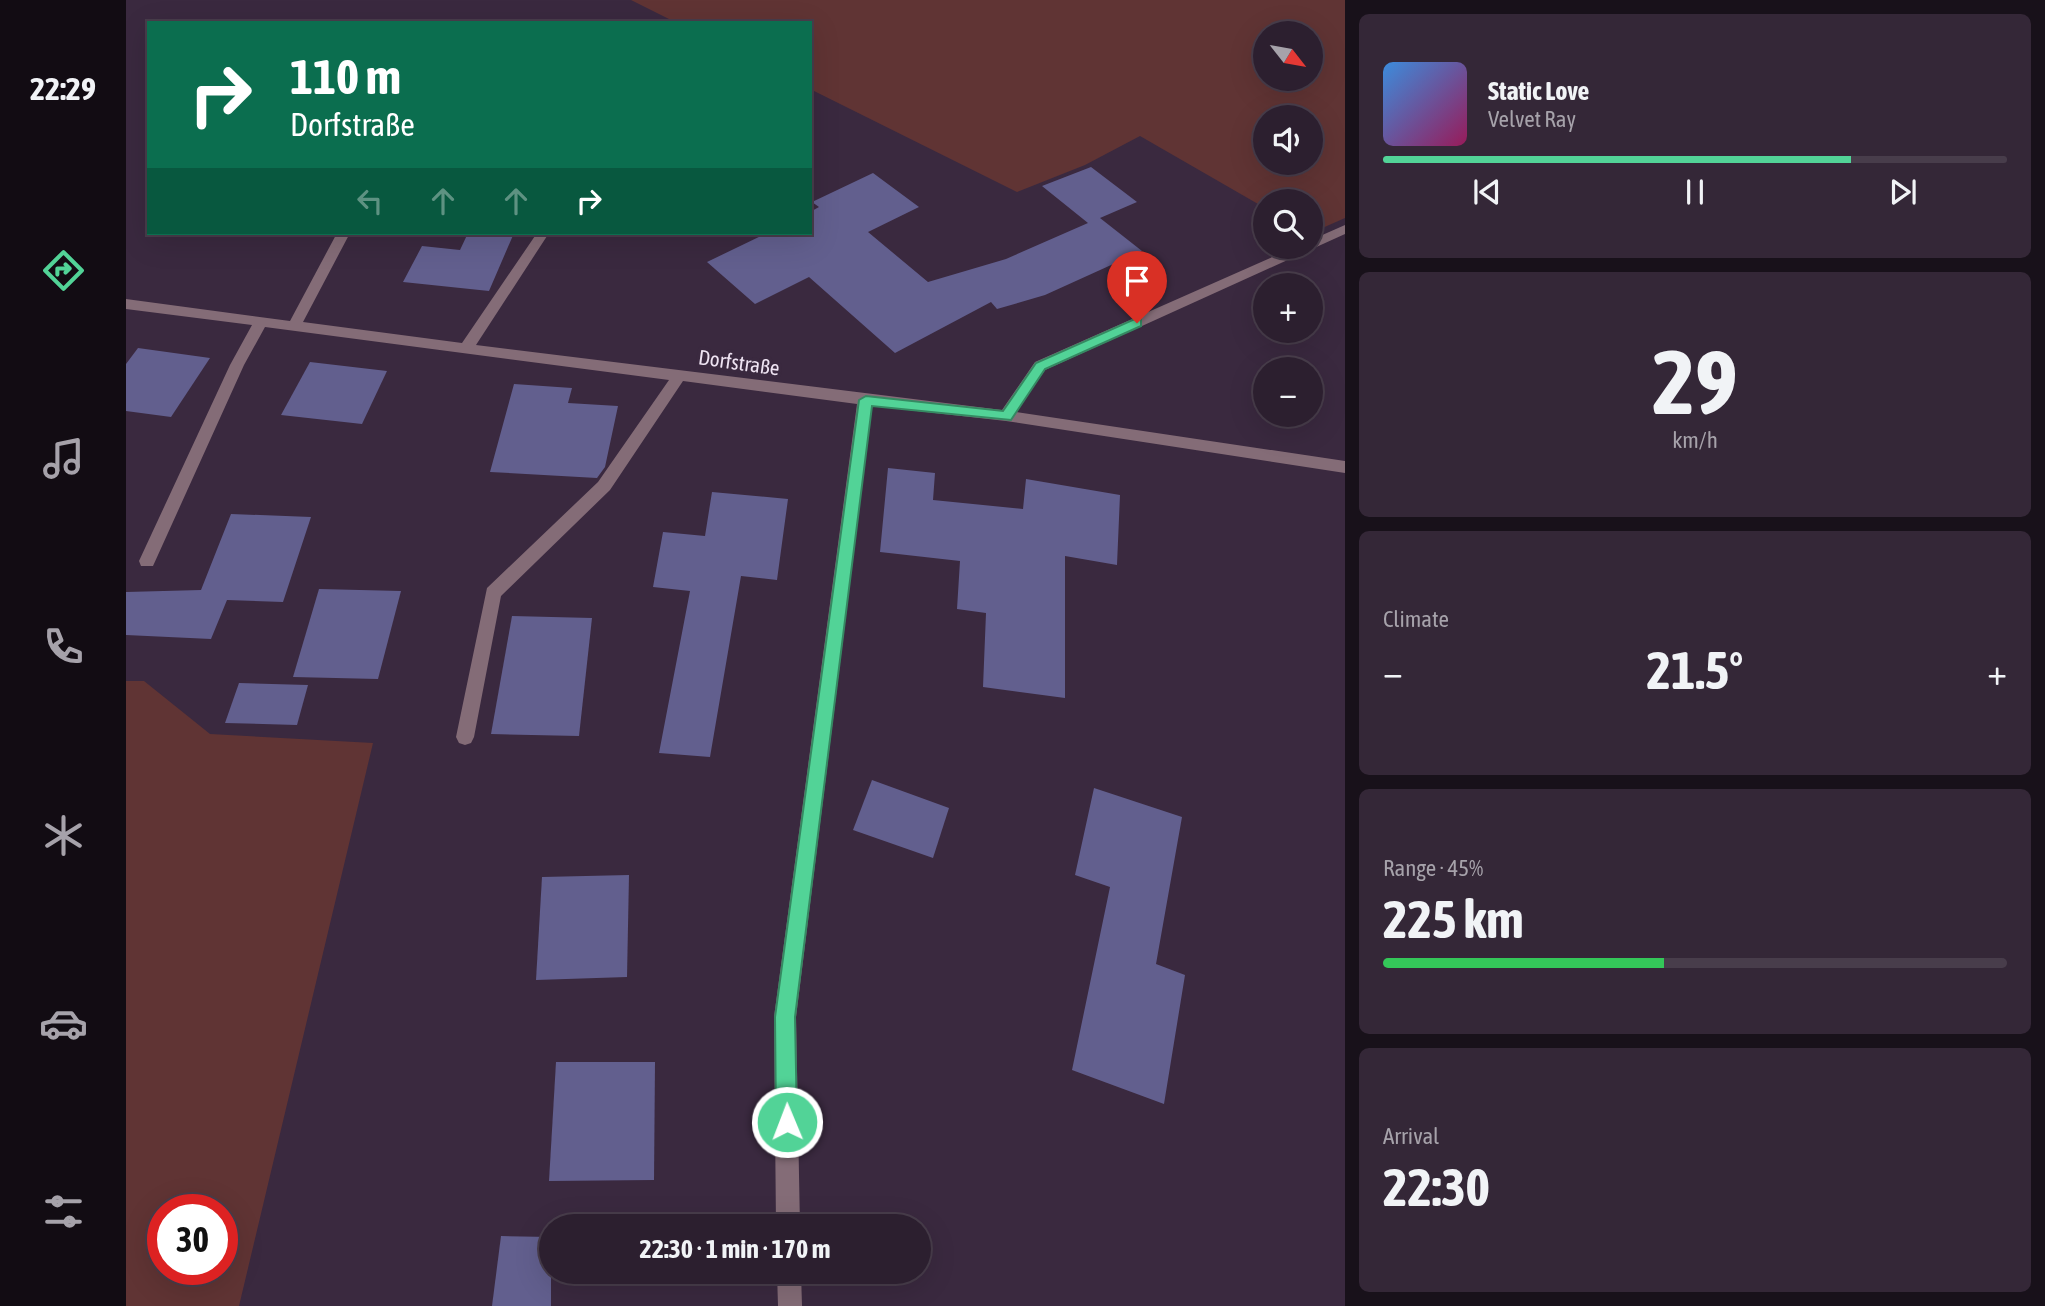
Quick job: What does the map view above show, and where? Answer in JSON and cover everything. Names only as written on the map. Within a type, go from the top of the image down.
[{"type":"street","points":[[1323,239],[1345,229]]},
{"type":"street","points":[[295,325],[342,235]]},
{"type":"street","points":[[466,348],[542,235]]},
{"type":"street","points":[[1006,416],[1040,366],[1280,259]]},
{"type":"street","name":"Dorfstraße","points":[[126,304],[1006,416],[1345,467]]},
{"type":"street","points":[[147,561],[237,365],[261,321]]},
{"type":"street","points":[[465,737],[493,593],[604,486],[679,376]]},
{"type":"street","points":[[788,1214],[785,1017],[866,400]]},
{"type":"street","points":[[789,1284],[790,1306]]},
{"type":"shaded area","points":[[631,0],[1345,0],[1345,218],[1323,228],[1323,189],[1253,189],[1253,201],[1140,136],[1085,165],[1017,192],[812,90],[812,21],[673,21]]},
{"type":"shaded area","points":[[126,681],[144,681],[210,734],[373,743],[239,1306],[126,1306]]},
{"type":"building","points":[[1091,167],[1137,202],[1100,218],[1142,251],[1045,295],[997,309],[991,302],[895,353],[809,277],[755,304],[707,262],[763,235],[812,235],[812,211],[819,207],[812,202],[873,173],[919,207],[868,232],[928,282],[1006,259],[1088,223],[1042,186]]},
{"type":"building","points":[[467,235],[513,235],[489,291],[403,282],[422,246],[460,250]]},
{"type":"building","points":[[138,348],[210,358],[171,417],[126,411],[126,364]]},
{"type":"building","points":[[310,362],[387,371],[362,424],[281,415]]},
{"type":"building","points":[[514,384],[572,388],[568,403],[618,406],[605,467],[597,478],[490,472]]},
{"type":"building","points":[[888,468],[935,473],[933,500],[1023,509],[1026,479],[1120,495],[1117,565],[1065,556],[1065,698],[983,687],[986,613],[957,609],[960,561],[880,552]]},
{"type":"building","points":[[712,492],[788,499],[777,580],[741,576],[710,757],[659,753],[690,591],[653,587],[663,532],[705,536]]},
{"type":"building","points":[[231,514],[311,517],[283,602],[227,600],[211,639],[126,635],[126,592],[201,590]]},
{"type":"building","points":[[319,589],[401,591],[378,679],[293,677]]},
{"type":"building","points":[[512,616],[592,618],[579,736],[491,734]]},
{"type":"building","points":[[239,683],[308,685],[297,725],[225,723]]},
{"type":"building","points":[[872,780],[949,808],[933,858],[853,830]]},
{"type":"building","points":[[1094,788],[1182,817],[1156,964],[1185,975],[1164,1104],[1072,1070],[1110,887],[1075,875]]},
{"type":"building","points":[[629,875],[627,977],[536,980],[542,877]]},
{"type":"building","points":[[556,1062],[655,1062],[654,1180],[549,1181]]},
{"type":"building","points":[[501,1236],[539,1237],[539,1284],[551,1284],[551,1306],[492,1306]]},
{"type":"route","points":[[787,1122],[785,1017],[866,400],[1006,416],[1040,366],[1137,323]]}]
